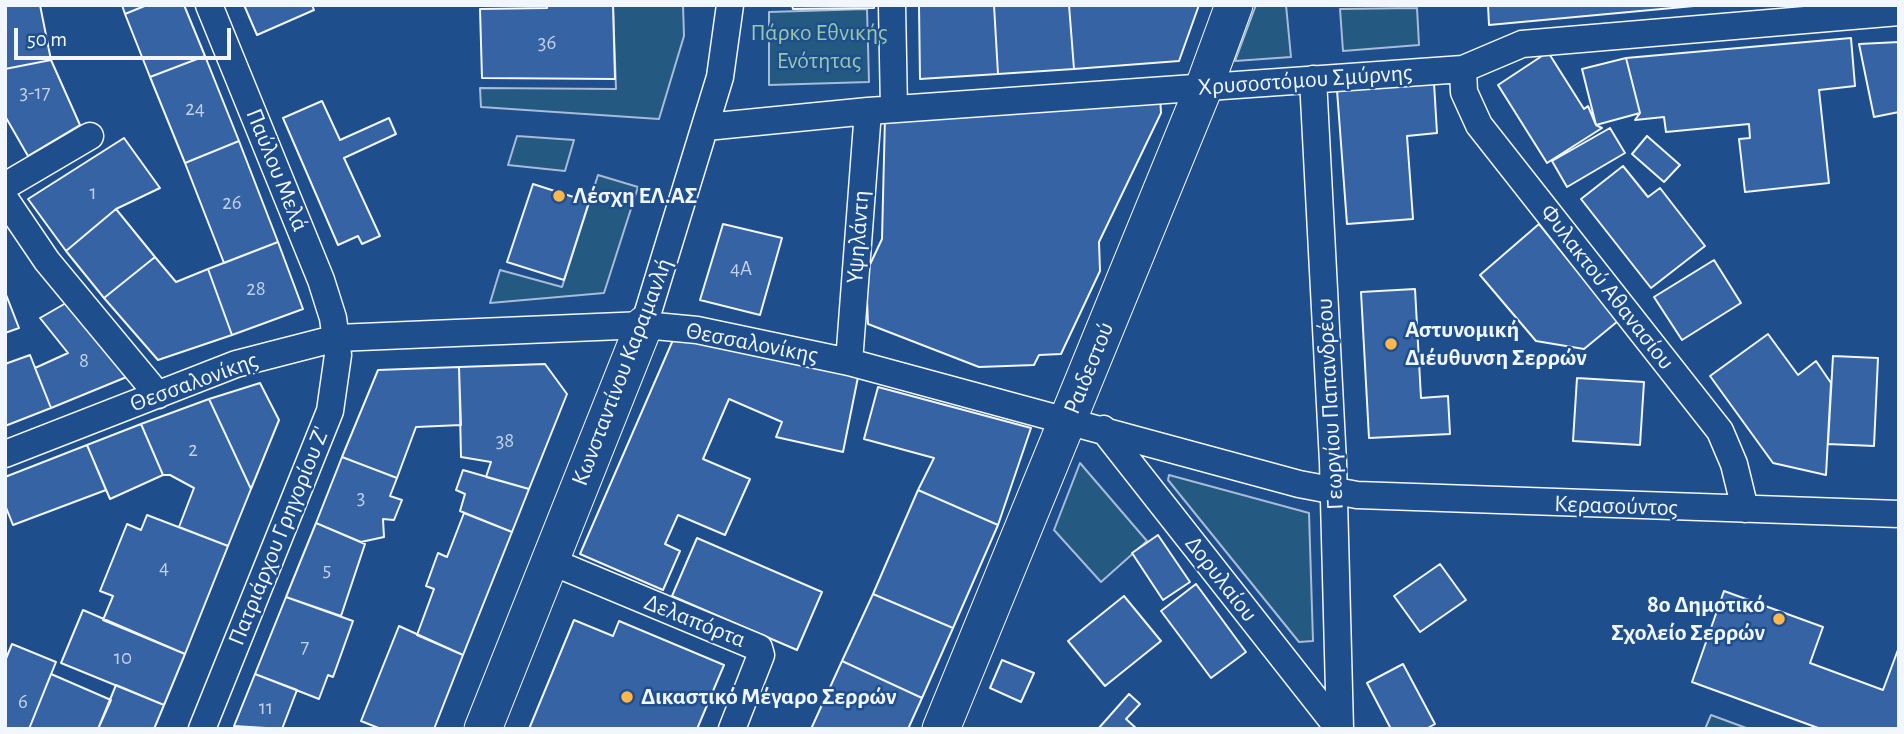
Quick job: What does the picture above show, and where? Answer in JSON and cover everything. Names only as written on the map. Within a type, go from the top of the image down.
[{"type":"main road","name":"Ραιδεστού","points":[[941,729],[1204,87],[1234,5]]},
{"type":"main road","name":"Κωνσταντίνου Καραμανλή","points":[[483,729],[644,325]]},
{"type":"street","name":"Παύλου Μελά","points":[[209,5],[312,259],[329,304],[337,338]]},
{"type":"street","name":"Κωνσταντίνου Καραμανλή","points":[[644,325],[706,127],[725,53],[730,5]]},
{"type":"street","name":"Υψηλάντη","points":[[849,362],[892,5]]},
{"type":"street","name":"Χρυσοστόμου Σμύρνης","points":[[706,127],[881,110],[1463,69],[1522,44],[1899,12]]},
{"type":"street","name":"Φυλακτού Αθανασίου","points":[[1463,69],[1464,92],[1479,125],[1720,432],[1734,464],[1745,509]]},
{"type":"street","name":"Γεωργίου Παπανδρέου","points":[[1313,79],[1335,492],[1339,729]]},
{"type":"street","points":[[5,186],[90,136]]},
{"type":"street","points":[[5,199],[47,261],[158,395]]},
{"type":"street","name":"Θεσσαλονίκης","points":[[5,454],[236,364],[337,338],[644,325],[697,330],[849,362],[1335,492]]},
{"type":"street","name":"Πατριάρχου Γρηγορίου Ζ'","points":[[202,729],[330,411],[337,376],[337,338]]},
{"type":"street","name":"Δορυλαίου","points":[[1103,429],[1339,729]]},
{"type":"street","name":"Κερασούντος","points":[[1335,492],[1380,498],[1899,514]]},
{"type":"street","name":"Δελαπόρτα","points":[[550,561],[759,648],[761,655],[732,729]]},
{"type":"green space","points":[[613,5],[683,5],[684,36],[659,119],[481,107],[480,88],[616,89]]},
{"type":"green space","points":[[1256,5],[1286,5],[1291,57],[1235,61]]},
{"type":"green space","points":[[1417,8],[1419,45],[1343,51],[1340,9]]},
{"type":"green space","name":"Πάρκο Εθνικής Ενότητας","points":[[867,9],[869,82],[769,85],[769,12]]},
{"type":"green space","points":[[517,136],[574,140],[565,171],[508,165]]},
{"type":"green space","points":[[598,175],[638,187],[604,293],[490,303],[500,270],[562,287]]},
{"type":"green space","points":[[1080,463],[1147,541],[1101,582],[1054,530]]},
{"type":"green space","points":[[1169,475],[1309,513],[1313,641],[1299,642],[1168,480]]},
{"type":"green space","points":[[1711,715],[1749,729],[1705,729]]},
{"type":"building","points":[[5,5],[40,5],[51,60],[5,69]]},
{"type":"building","points":[[122,5],[147,5],[125,14]]},
{"type":"building","points":[[147,5],[184,5],[205,56],[150,77],[125,14]]},
{"type":"building","points":[[244,5],[312,5],[314,10],[257,35]]},
{"type":"building","points":[[547,5],[613,5],[615,79],[482,78],[480,9],[547,8]]},
{"type":"building","points":[[792,5],[874,5],[874,8],[793,9]]},
{"type":"building","points":[[994,5],[998,74],[920,79],[919,6]]},
{"type":"building","points":[[994,5],[1069,5],[1074,69],[998,74]]},
{"type":"building","points":[[1069,5],[1199,5],[1179,61],[1074,69]]},
{"type":"building","points":[[1488,5],[1694,5],[1694,6],[1489,25]]},
{"type":"building","points":[[1851,38],[1855,86],[1819,90],[1829,183],[1745,192],[1739,139],[1750,138],[1749,124],[1666,132],[1664,117],[1635,120],[1640,113],[1626,58]]},
{"type":"building","points":[[1899,42],[1899,112],[1874,117],[1859,44]]},
{"type":"building","points":[[1548,52],[1584,109],[1588,106],[1596,125],[1602,128],[1547,163],[1498,85]]},
{"type":"building","points":[[205,56],[239,141],[185,163],[150,77]]},
{"type":"building","points":[[1626,58],[1640,113],[1596,125],[1582,69]]},
{"type":"building","points":[[51,60],[80,125],[28,156],[5,116],[5,69]]},
{"type":"building","points":[[1434,83],[1437,133],[1407,136],[1413,219],[1347,224],[1337,90]]},
{"type":"building","points":[[1160,97],[1161,113],[1099,242],[1100,271],[1061,354],[1039,355],[1034,365],[979,367],[868,324],[866,273],[882,239],[885,117]]},
{"type":"building","points":[[322,101],[340,140],[389,118],[396,134],[344,158],[380,236],[362,244],[358,236],[338,245],[283,118]]},
{"type":"building","points":[[1610,128],[1625,153],[1567,187],[1552,161]]},
{"type":"building","points":[[1647,136],[1680,165],[1664,182],[1632,154]]},
{"type":"building","points":[[124,138],[160,188],[116,209],[66,251],[28,199]]},
{"type":"building","points":[[239,141],[278,242],[224,263],[185,163]]},
{"type":"building","points":[[1623,166],[1648,197],[1660,188],[1705,246],[1651,288],[1581,199]]},
{"type":"building","points":[[533,184],[589,202],[564,280],[507,262]]},
{"type":"building","points":[[116,209],[155,257],[104,298],[66,251]]},
{"type":"building","points":[[723,224],[782,238],[760,315],[700,300]]},
{"type":"building","points":[[1539,224],[1618,321],[1584,349],[1536,341],[1480,275]]},
{"type":"building","points":[[278,242],[303,309],[232,335],[208,269]]},
{"type":"building","points":[[155,257],[176,282],[208,269],[232,335],[158,360],[104,298]]},
{"type":"building","points":[[1714,260],[1741,303],[1682,340],[1654,297]]},
{"type":"building","name":"Αστυνομική Διέυθυνση Σερρών","points":[[1415,289],[1421,398],[1448,396],[1450,434],[1369,438],[1361,292]]},
{"type":"building","points":[[5,292],[19,328],[5,333]]},
{"type":"building","points":[[66,303],[129,376],[51,408],[35,368],[68,353],[40,318]]},
{"type":"building","points":[[676,333],[859,372],[843,452],[776,437],[782,422],[729,399],[703,459],[750,479],[725,535],[678,515],[665,544],[680,551],[663,590],[580,554]]},
{"type":"building","points":[[1768,334],[1798,375],[1816,361],[1831,383],[1826,475],[1773,463],[1710,376]]},
{"type":"building","points":[[30,355],[51,408],[5,426],[5,364]]},
{"type":"building","points":[[1833,356],[1878,358],[1874,446],[1828,444]]},
{"type":"building","points":[[545,364],[567,394],[529,489],[486,477],[491,462],[461,457],[459,367]]},
{"type":"building","points":[[459,367],[461,425],[416,427],[397,478],[342,457],[378,370]]},
{"type":"building","points":[[1577,378],[1644,382],[1640,445],[1573,441]]},
{"type":"building","points":[[260,383],[279,420],[251,489],[209,399]]},
{"type":"building","points":[[878,387],[1031,428],[998,525],[918,490],[934,458],[864,439]]},
{"type":"building","points":[[209,399],[251,489],[228,546],[179,527],[194,488],[170,475],[163,475],[141,424]]},
{"type":"building","points":[[141,424],[163,475],[110,499],[87,445]]},
{"type":"building","points":[[87,445],[106,490],[13,525],[5,505],[5,477]]},
{"type":"building","points":[[342,457],[397,478],[390,496],[402,500],[394,520],[383,519],[384,537],[361,542],[316,523]]},
{"type":"building","points":[[463,470],[529,489],[512,532],[460,511],[465,494],[456,490]]},
{"type":"building","points":[[918,490],[998,525],[953,628],[873,594]]},
{"type":"building","points":[[464,513],[512,532],[463,655],[417,635],[434,589],[426,586],[438,553],[447,557]]},
{"type":"building","points":[[147,515],[228,546],[185,654],[103,620],[113,596],[100,591],[127,524],[141,530]]},
{"type":"building","points":[[316,523],[365,544],[341,616],[286,597]]},
{"type":"building","points":[[1158,535],[1190,582],[1163,600],[1132,553]]},
{"type":"building","points":[[697,538],[822,592],[797,650],[672,596]]},
{"type":"building","points":[[1440,564],[1466,600],[1420,632],[1394,596]]},
{"type":"building","points":[[1196,584],[1246,652],[1211,678],[1161,611]]},
{"type":"building","points":[[1724,591],[1823,627],[1810,663],[1883,690],[1899,647],[1899,729],[1821,729],[1692,682]]},
{"type":"building","points":[[873,594],[953,628],[922,698],[842,661]]},
{"type":"building","points":[[1124,596],[1161,641],[1105,686],[1068,641]]},
{"type":"building","points":[[286,597],[353,621],[333,677],[328,675],[319,699],[255,674]]},
{"type":"building","points":[[83,610],[185,654],[164,705],[61,663]]},
{"type":"building","name":"Δικαστικό Μέγαρο Σερρών","points":[[574,620],[613,636],[619,621],[724,665],[697,729],[529,729]]},
{"type":"building","points":[[399,626],[463,655],[434,729],[381,729],[361,721]]},
{"type":"building","points":[[12,644],[56,662],[29,729],[5,729],[5,661]]},
{"type":"building","points":[[1002,660],[1034,673],[1021,702],[990,688]]},
{"type":"building","points":[[842,661],[922,698],[908,729],[811,729]]},
{"type":"building","points":[[1403,664],[1435,724],[1426,729],[1391,729],[1367,683]]},
{"type":"building","points":[[51,674],[111,700],[98,729],[29,729]]},
{"type":"building","points":[[255,674],[297,690],[282,729],[234,726]]},
{"type":"building","points":[[116,685],[164,705],[154,729],[98,729]]},
{"type":"building","points":[[1129,694],[1140,704],[1126,719],[1137,729],[1098,729]]},
{"type":"place","name":"Λέσχη ΕΛ.ΑΣ","points":[[559,196]]},
{"type":"place","name":"Αστυνομική Διέυθυνση Σερρών","points":[[1391,344]]},
{"type":"place","name":"8ο Δημοτικό Σχολείο Σερρών","points":[[1779,619]]},
{"type":"place","name":"Δικαστικό Μέγαρο Σερρών","points":[[627,697]]}]
